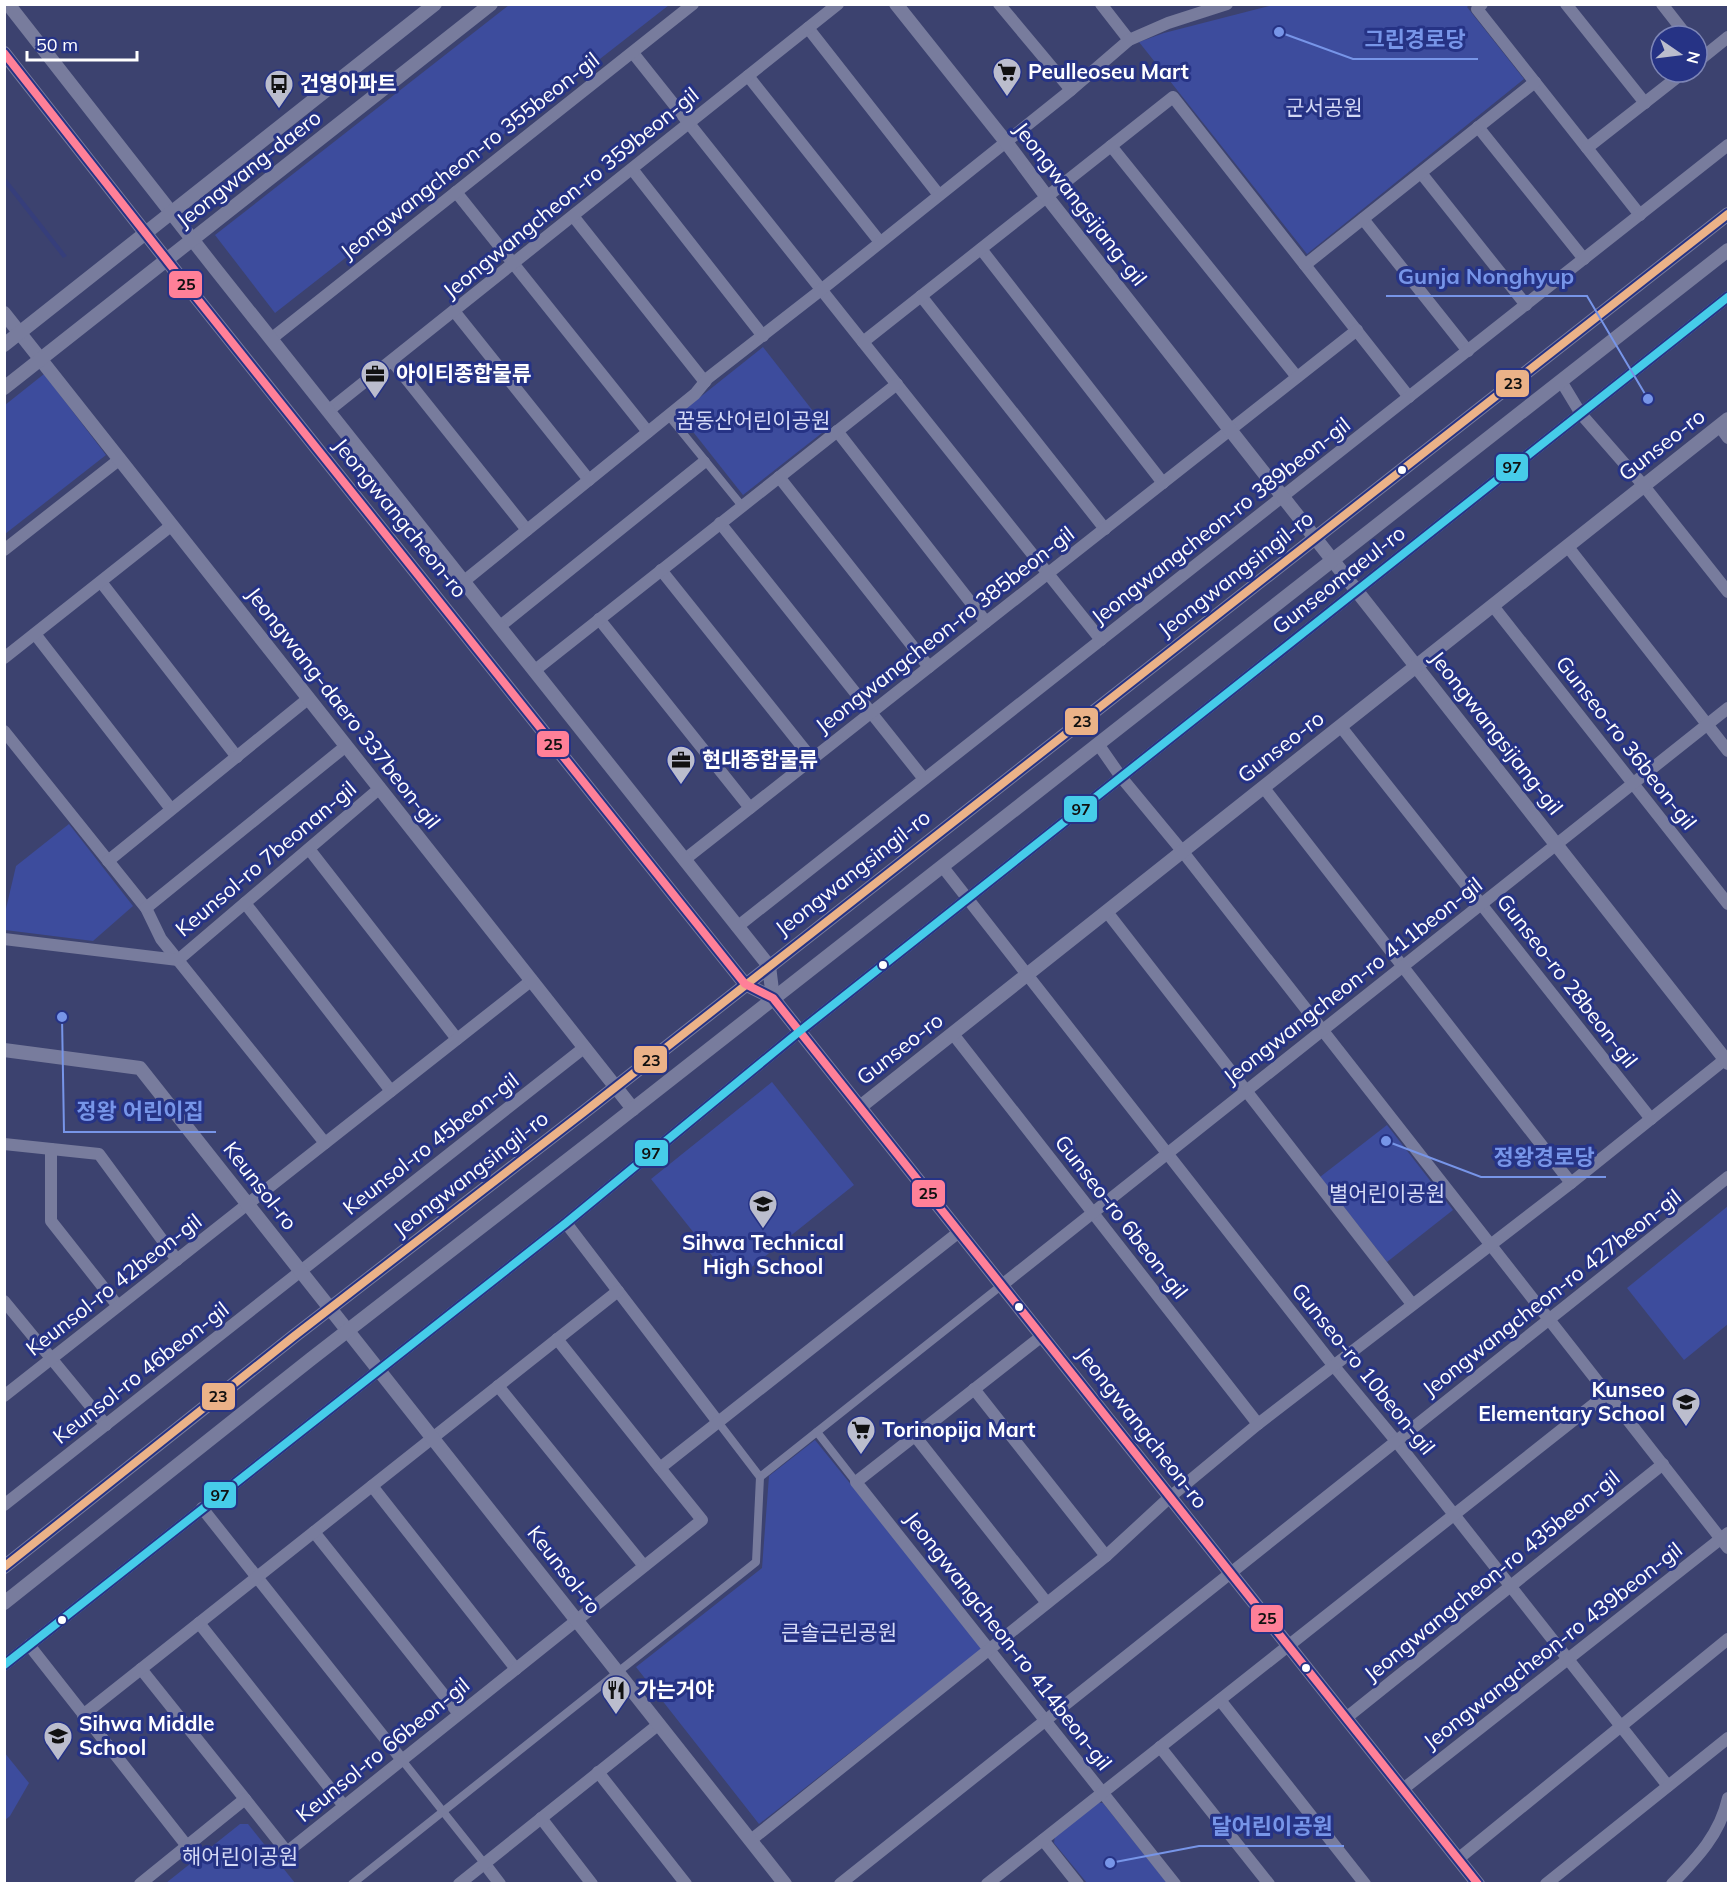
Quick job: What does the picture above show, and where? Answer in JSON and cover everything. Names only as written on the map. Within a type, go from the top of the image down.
[{"type":"street","name":"Jeongwangcheon-ro","points":[[8,4],[171,213],[769,966]]},
{"type":"street","name":"Jeongwang-daero","points":[[4,345],[435,4]]},
{"type":"street","name":"Jeongwang-daero","points":[[4,388],[491,4]]},
{"type":"street","name":"Jeongwangcheon-ro 355beon-gil","points":[[271,339],[693,4]]},
{"type":"street","name":"Jeongwangcheon-ro 359beon-gil","points":[[328,411],[838,4]]},
{"type":"street","name":"Jeongwangsijang-gil","points":[[896,4],[1728,1059]]},
{"type":"street","points":[[999,4],[1071,90]]},
{"type":"street","points":[[1101,4],[1129,40]]},
{"type":"street","points":[[464,582],[695,394],[705,382],[1071,90],[1129,40],[1195,9],[1227,4]]},
{"type":"street","points":[[1566,4],[1645,103]]},
{"type":"street","points":[[1662,4],[1678,24]]},
{"type":"street","points":[[1477,6],[1640,215]]},
{"type":"street","points":[[808,28],[939,195]]},
{"type":"street","points":[[1709,49],[1728,37]]},
{"type":"street","name":"Jeongwangcheon-ro","points":[[4,52],[167,260],[745,984],[773,998],[800,1031],[1478,1884]]},
{"type":"street","points":[[633,53],[1101,640]]},
{"type":"street","points":[[748,76],[880,242]]},
{"type":"street","points":[[1305,265],[1535,82]]},
{"type":"street","points":[[1587,148],[1669,84]]},
{"type":"street","points":[[863,342],[1173,97],[1409,397]]},
{"type":"street","points":[[1478,127],[1584,259]]},
{"type":"street","name":"Jeongwangcheon-ro 389beon-gil","points":[[737,927],[1728,145]]},
{"type":"street","points":[[1111,146],[1297,377]]},
{"type":"street","points":[[632,169],[763,336]]},
{"type":"street","points":[[1421,173],[1526,305]]},
{"type":"street","points":[[456,192],[648,432]]},
{"type":"street","name":"Jeongwangsingil-ro","points":[[4,1567],[293,1336],[331,1310],[1728,214]]},
{"type":"street","points":[[573,216],[705,382]]},
{"type":"street","points":[[1363,219],[1468,351]]},
{"type":"street","points":[[981,249],[1163,483]]},
{"type":"street","points":[[4,1603],[348,1330],[1728,250]]},
{"type":"street","points":[[921,296],[1105,529]]},
{"type":"street","name":"Gunseomaeul-ro","points":[[4,1665],[566,1223],[800,1031],[1728,297]]},
{"type":"street","points":[[454,311],[589,480]]},
{"type":"street","name":"Jeongwang-daero 337beon-gil","points":[[4,313],[633,1109]]},
{"type":"street","points":[[1230,430],[1357,330]]},
{"type":"street","points":[[392,361],[527,530]]},
{"type":"street","points":[[1561,381],[1581,414],[1644,486],[1728,592]]},
{"type":"street","points":[[534,670],[897,384]]},
{"type":"street","points":[[669,415],[704,462],[742,506]]},
{"type":"street","points":[[1724,423],[1728,438]]},
{"type":"street","name":"Gunseo-ro","points":[[860,1107],[1724,423]]},
{"type":"street","name":"Jeongwangcheon-ro 385beon-gil","points":[[684,860],[1230,430]]},
{"type":"street","points":[[837,431],[986,622]]},
{"type":"street","points":[[4,550],[120,459]]},
{"type":"street","points":[[499,627],[704,462]]},
{"type":"street","points":[[779,477],[929,667]]},
{"type":"street","points":[[720,523],[924,779]]},
{"type":"street","points":[[4,658],[172,525]]},
{"type":"street","points":[[1568,547],[1728,751]]},
{"type":"street","points":[[661,570],[812,759]]},
{"type":"street","points":[[101,582],[237,757]]},
{"type":"street","name":"Gunseo-ro 36beon-gil","points":[[1493,606],[1728,904]]},
{"type":"street","points":[[599,619],[750,808]]},
{"type":"street","points":[[35,634],[171,809]]},
{"type":"street","points":[[108,861],[309,698]]},
{"type":"street","name":"Jeongwangcheon-ro 411beon-gil","points":[[1002,1285],[1728,708]]},
{"type":"street","name":"Gunseo-ro 28beon-gil","points":[[1341,727],[1651,1119]]},
{"type":"street","name":"Keunsol-ro 7beonan-gil","points":[[4,731],[146,908],[161,939],[325,1143]]},
{"type":"street","points":[[1098,744],[1121,777],[1183,852],[1663,1464],[1726,1540]]},
{"type":"street","name":"Keunsol-ro 7beonan-gil","points":[[146,908],[346,746]]},
{"type":"street","name":"Keunsol-ro 7beonan-gil","points":[[178,960],[380,788]]},
{"type":"street","points":[[1264,788],[1571,1182]]},
{"type":"street","points":[[309,849],[457,1039]]},
{"type":"street","points":[[942,866],[1028,975]]},
{"type":"street","points":[[245,903],[391,1091]]},
{"type":"street","points":[[1107,912],[1412,1304]]},
{"type":"street","points":[[4,939],[178,960]]},
{"type":"street","points":[[769,966],[773,998]]},
{"type":"street","name":"Gunseo-ro 10beon-gil","points":[[1028,975],[1333,1365],[1396,1441],[1668,1786]]},
{"type":"street","name":"Keunsol-ro 42beon-gil","points":[[4,1396],[532,980]]},
{"type":"street","name":"Gunseo-ro 6beon-gil","points":[[953,1034],[1258,1424]]},
{"type":"street","name":"Keunsol-ro 45beon-gil","points":[[301,1272],[585,1047]]},
{"type":"street","name":"Keunsol-ro","points":[[4,1050],[140,1068],[785,1884]]},
{"type":"street","points":[[751,1840],[1106,1556],[1170,1497],[1258,1424],[1728,1059]]},
{"type":"street","points":[[4,1144],[99,1154],[177,1260]]},
{"type":"street","points":[[51,1149],[51,1221],[118,1306]]},
{"type":"street","name":"Jeongwangcheon-ro 427beon-gil","points":[[840,1884],[1728,1178]]},
{"type":"street","points":[[352,1884],[756,1562],[760,1477],[566,1223]]},
{"type":"street","points":[[557,1339],[660,1468],[959,1232]]},
{"type":"street","name":"Keunsol-ro 46beon-gil","points":[[4,1505],[301,1272]]},
{"type":"street","points":[[760,1477],[1002,1285]]},
{"type":"street","points":[[84,1715],[618,1291]]},
{"type":"street","points":[[4,1300],[106,1425]]},
{"type":"street","points":[[817,1432],[856,1482],[1042,1336]]},
{"type":"street","points":[[498,1386],[644,1566]]},
{"type":"street","points":[[974,1389],[1106,1556]]},
{"type":"street","points":[[987,1884],[1608,1393]]},
{"type":"street","points":[[915,1436],[1047,1603]]},
{"type":"street","name":"Jeongwangcheon-ro 435beon-gil","points":[[1346,1718],[1663,1464]]},
{"type":"street","name":"Keunsol-ro 66beon-gil","points":[[245,1799],[287,1852],[702,1520],[660,1468]]},
{"type":"street","name":"Jeongwangcheon-ro 414beon-gil","points":[[856,1482],[1175,1884]]},
{"type":"street","points":[[372,1486],[516,1668]]},
{"type":"street","points":[[202,1508],[500,1884]]},
{"type":"street","points":[[314,1532],[459,1714]]},
{"type":"street","name":"Jeongwangcheon-ro 439beon-gil","points":[[1402,1789],[1568,1659],[1726,1540]]},
{"type":"street","points":[[199,1623],[344,1806]]},
{"type":"street","points":[[1458,1859],[1728,1639]]},
{"type":"street","points":[[29,1645],[187,1846]]},
{"type":"street","points":[[140,1884],[245,1799],[141,1669]]},
{"type":"street","points":[[1220,1700],[1365,1884]]},
{"type":"street","points":[[459,1884],[659,1724]]},
{"type":"street","points":[[1546,1884],[1728,1738]]},
{"type":"street","points":[[1160,1746],[1269,1884]]},
{"type":"street","points":[[598,1772],[686,1884]]},
{"type":"street","points":[[1672,1884],[1706,1849],[1725,1815],[1728,1798]]},
{"type":"street","points":[[541,1818],[592,1884]]},
{"type":"street","points":[[1043,1840],[1078,1884]]},
{"type":"green space","name":"군서공원","points":[[1277,4],[1469,5],[1467,7],[1524,79],[1307,254],[1139,42],[1164,33]]},
{"type":"green space","points":[[509,5],[669,5],[275,313],[215,235]]},
{"type":"green space","name":"꿈동산어린이공원","points":[[763,347],[827,429],[743,495],[679,414]]},
{"type":"green space","points":[[44,374],[106,455],[5,534],[5,405]]},
{"type":"green space","points":[[69,824],[133,906],[93,941],[5,930],[5,913],[16,866]]},
{"type":"green space","points":[[772,1082],[854,1185],[733,1282],[651,1179]]},
{"type":"green space","name":"별어린이공원","points":[[1387,1125],[1453,1210],[1387,1262],[1320,1177]]},
{"type":"green space","points":[[1728,1206],[1728,1324],[1684,1360],[1627,1288]]},
{"type":"green space","name":"큰솔근린공원","points":[[815,1440],[983,1648],[759,1824],[636,1667],[762,1568],[769,1476]]},
{"type":"green space","points":[[4,1752],[29,1783],[10,1816],[5,1820]]},
{"type":"green space","points":[[1095,1802],[1103,1803],[1167,1883],[1087,1883],[1054,1843],[1055,1836]]},
{"type":"green space","name":"해어린이공원","points":[[240,1824],[248,1824],[295,1883],[166,1883]]},
{"type":"shaded area","points":[[4,177],[67,256],[63,258],[5,184]]},
{"type":"transit line","name":"25","points":[[4,53],[187,286],[745,984],[773,998],[1478,1884]]},
{"type":"transit line","name":"23","points":[[4,1567],[293,1337],[584,1112],[1728,214]]},
{"type":"transit line","name":"97","points":[[4,1665],[566,1223],[800,1031],[1728,297]]},
{"type":"place","name":"그린경로당","points":[[1279,32]]},
{"type":"place","name":"Peulleoseu Mart","points":[[1007,98]]},
{"type":"place","name":"건영아파트","points":[[279,110]]},
{"type":"place","name":"Gunja Nonghyup","points":[[1648,399]]},
{"type":"place","name":"아이티종합물류","points":[[375,400]]},
{"type":"place","name":"현대종합물류","points":[[681,786]]},
{"type":"place","name":"정왕 어린이집","points":[[62,1017]]},
{"type":"place","name":"정왕경로당","points":[[1386,1141]]},
{"type":"place","name":"Sihwa Technical High School","points":[[763,1230]]},
{"type":"place","name":"Kunseo Elementary School","points":[[1686,1428]]},
{"type":"place","name":"Torinopija Mart","points":[[861,1456]]},
{"type":"place","name":"가는거야","points":[[616,1716]]},
{"type":"place","name":"Sihwa Middle School","points":[[58,1762]]},
{"type":"place","name":"달어린이공원","points":[[1110,1863]]}]
